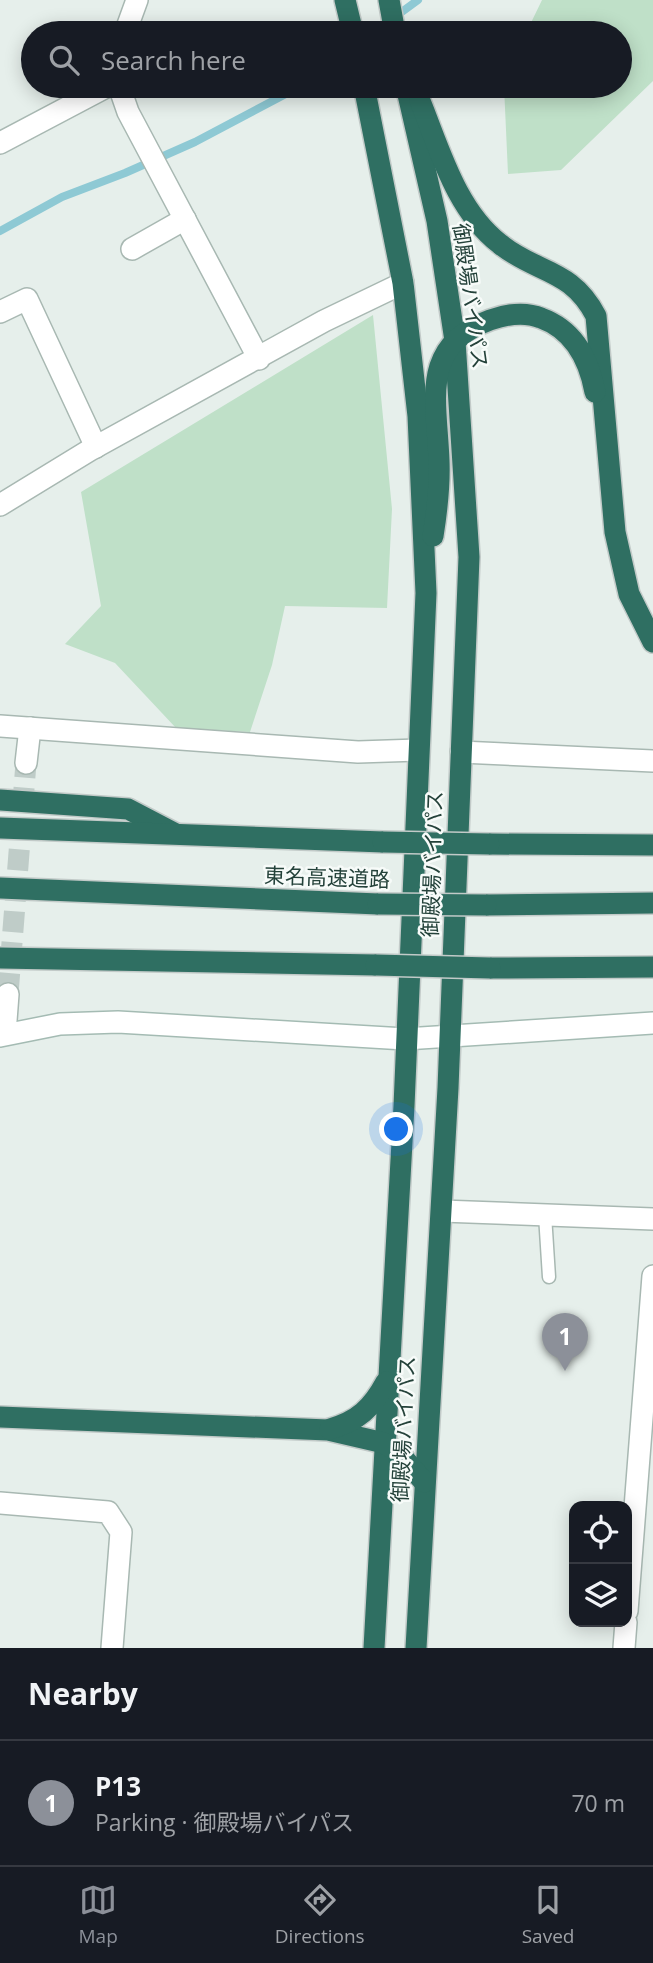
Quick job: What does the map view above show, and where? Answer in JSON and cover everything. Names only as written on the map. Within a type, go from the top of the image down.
[{"type":"highway","points":[[345,0],[350,21]]},
{"type":"highway","points":[[389,0],[393,21]]},
{"type":"highway","name":"御殿場バイパス","points":[[366,98],[403,283],[418,416],[426,593],[404,1106],[374,1648]]},
{"type":"highway","name":"御殿場バイパス","points":[[409,98],[437,221],[455,341],[469,557],[442,1211],[416,1648]]},
{"type":"highway","points":[[418,98],[462,199],[484,229],[513,254],[563,276],[588,301],[600,331],[610,495],[621,565],[642,623],[653,642]]},
{"type":"highway","points":[[426,593],[439,485],[435,380],[445,352],[455,341],[484,322],[515,313],[533,314],[561,328],[581,351],[587,365],[607,448]]},
{"type":"highway","points":[[0,800],[128,809],[182,837]]},
{"type":"highway","name":"東名高速道路","points":[[0,828],[182,837],[653,845]]},
{"type":"highway","name":"東名高速道路","points":[[0,888],[378,904],[653,903]]},
{"type":"highway","points":[[0,958],[490,968],[653,967]]},
{"type":"highway","points":[[328,1430],[350,1423],[365,1413],[388,1379]]},
{"type":"highway","points":[[0,1417],[328,1430],[384,1443],[401,1455],[424,1482]]},
{"type":"street","points":[[129,21],[137,0]]},
{"type":"street","points":[[0,143],[85,98]]},
{"type":"street","points":[[123,98],[128,113],[259,359]]},
{"type":"street","points":[[132,249],[185,219]]},
{"type":"street","points":[[0,505],[96,447],[324,321],[403,283]]},
{"type":"street","points":[[0,312],[27,299],[96,447]]},
{"type":"street","points":[[0,726],[358,752],[418,750]]},
{"type":"street","points":[[26,763],[30,728]]},
{"type":"street","points":[[461,752],[653,761]]},
{"type":"street","points":[[8,994],[2,1035],[60,1024],[118,1022],[405,1039],[653,1023]]},
{"type":"street","points":[[442,1211],[653,1219]]},
{"type":"street","points":[[631,1564],[653,1276]]},
{"type":"street","points":[[0,1503],[108,1512],[121,1532],[112,1648]]},
{"type":"street","points":[[624,1648],[626,1627]]},
{"type":"lane","points":[[545,1215],[549,1277]]},
{"type":"green space","points":[[542,0],[653,0],[653,81],[561,170],[508,174],[505,98],[632,98],[632,21],[532,21]]},
{"type":"green space","points":[[373,315],[392,509],[387,608],[285,606],[272,665],[250,732],[176,728],[115,663],[65,644],[101,606],[81,492]]},
{"type":"waterway","points":[[389,21],[418,0]]},
{"type":"waterway","points":[[0,231],[62,197],[195,142],[278,98]]},
{"type":"tunnel","points":[[8,994],[26,763]]},
{"type":"place","name":"P13","points":[[565,1371]]}]
